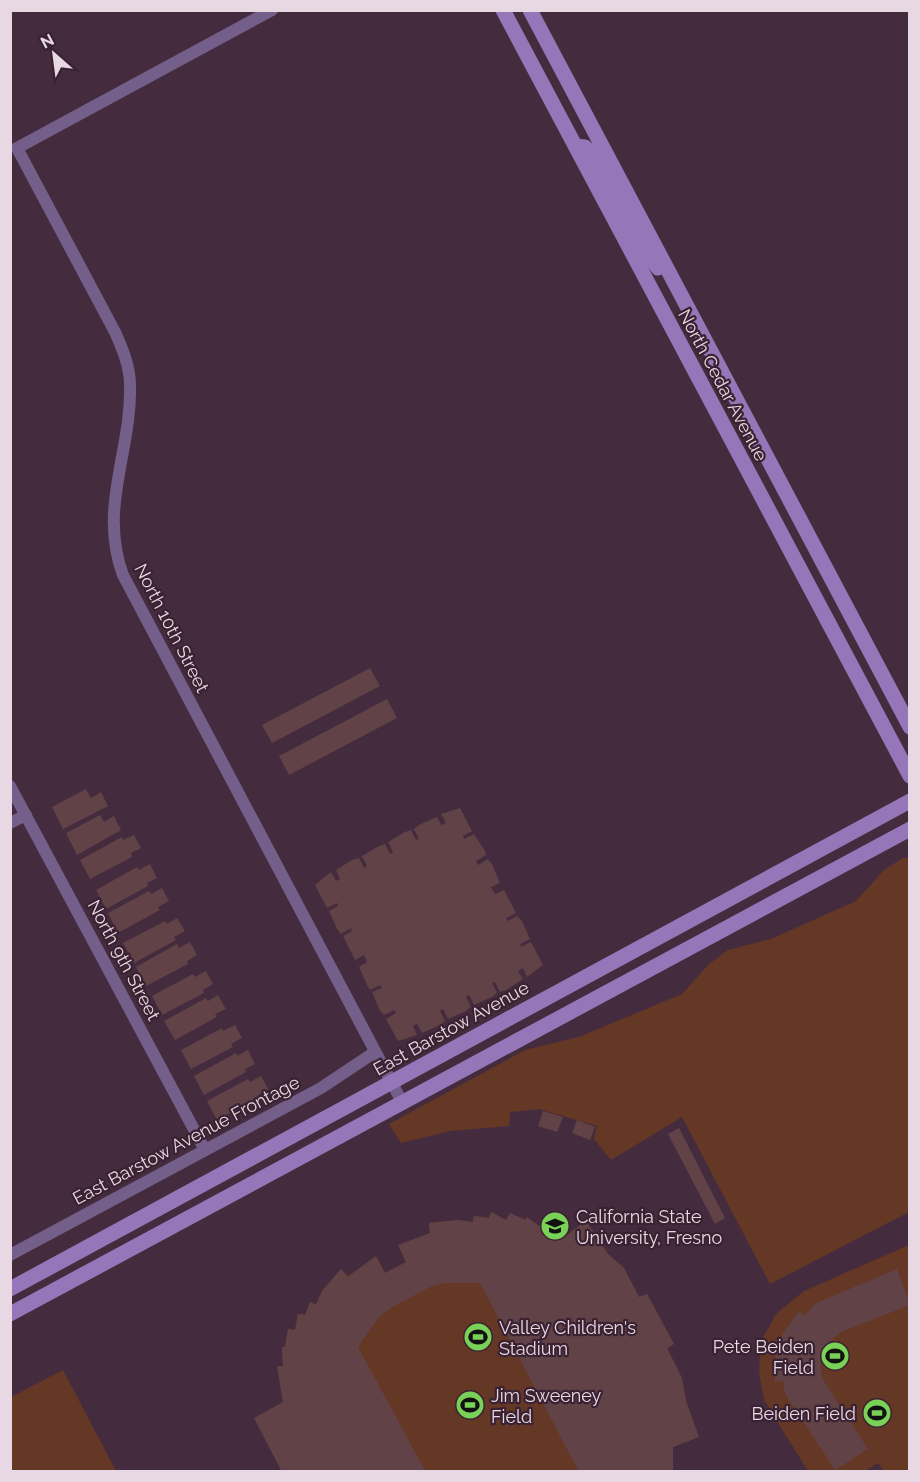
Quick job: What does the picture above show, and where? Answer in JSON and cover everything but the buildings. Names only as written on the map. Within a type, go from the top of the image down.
[{"type":"main road","name":"North Cedar Avenue","points":[[504,10],[909,776]]},
{"type":"main road","name":"North Cedar Avenue","points":[[530,10],[909,727]]},
{"type":"main road","points":[[575,147],[585,147],[592,154],[645,250],[684,301]]},
{"type":"main road","name":"East Barstow Avenue","points":[[10,1288],[909,801]]},
{"type":"main road","points":[[10,1314],[909,829]]},
{"type":"street","name":"North 10th Street","points":[[272,10],[17,148],[115,332],[126,361],[130,384],[128,410],[112,513],[115,554],[123,575],[402,1102]]},
{"type":"street","name":"North 9th Street","points":[[10,786],[205,1150]]},
{"type":"street","points":[[10,823],[26,815]]},
{"type":"street","name":"East Barstow Avenue Frontage","points":[[10,1255],[321,1088],[375,1052]]},
{"type":"shaded area","points":[[903,858],[910,858],[909,1212],[770,1284],[682,1117],[611,1160],[594,1139],[597,1126],[539,1109],[510,1112],[509,1126],[451,1131],[401,1143],[389,1124],[525,1050],[579,1037],[682,994],[709,964],[728,950],[771,939],[856,901],[885,869]]},
{"type":"shaded area","name":"Valley Children's Stadium","points":[[491,1212],[506,1220],[510,1213],[525,1220],[527,1217],[543,1229],[547,1223],[564,1237],[586,1221],[608,1254],[624,1268],[639,1297],[647,1294],[674,1344],[667,1349],[682,1378],[686,1401],[699,1437],[673,1447],[673,1471],[282,1472],[254,1418],[283,1402],[277,1366],[283,1366],[282,1347],[285,1347],[288,1329],[295,1330],[298,1314],[305,1315],[310,1302],[316,1304],[322,1291],[341,1269],[348,1276],[376,1256],[385,1273],[406,1262],[398,1245],[430,1233],[429,1223],[458,1220],[473,1222],[474,1216],[489,1218]]},
{"type":"shaded area","name":"Pete Beiden Field","points":[[909,1245],[909,1471],[884,1471],[878,1463],[865,1471],[808,1471],[764,1400],[759,1371],[761,1341],[776,1314],[804,1291]]},
{"type":"shaded area","points":[[63,1370],[116,1471],[11,1471],[11,1397]]},
{"type":"place","name":"California State University, Fresno","points":[[555,1226]]},
{"type":"place","name":"Valley Children's Stadium","points":[[478,1337]]},
{"type":"place","name":"Pete Beiden Field","points":[[835,1356]]},
{"type":"place","name":"Jim Sweeney Field","points":[[470,1405]]},
{"type":"place","name":"Beiden Field","points":[[877,1413]]}]
